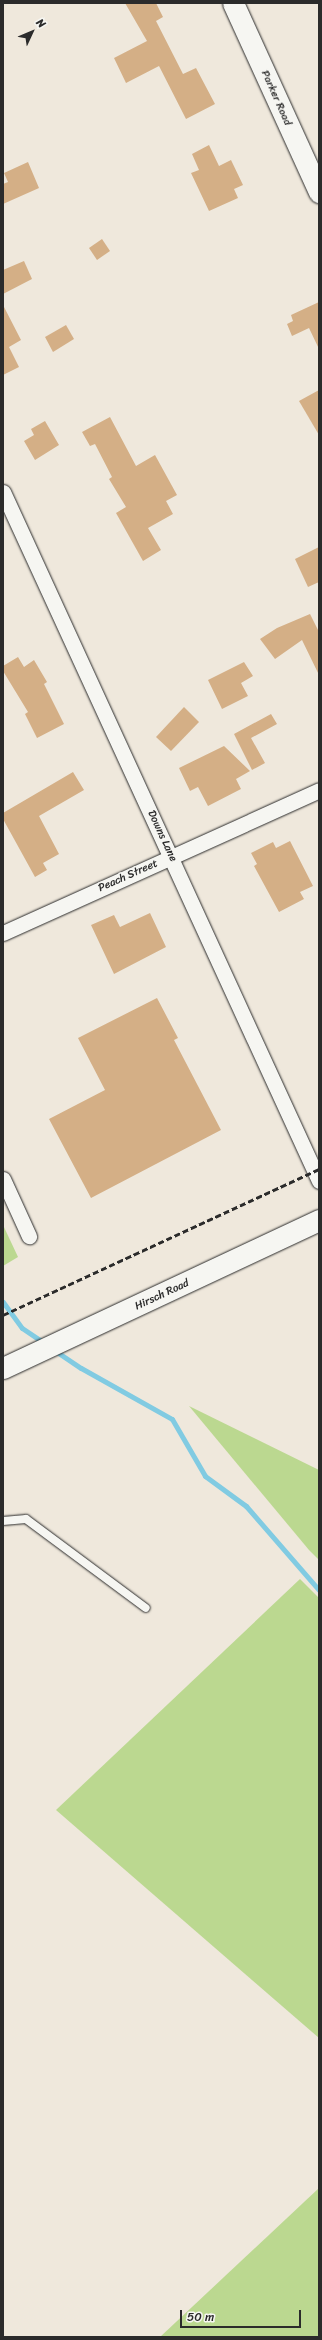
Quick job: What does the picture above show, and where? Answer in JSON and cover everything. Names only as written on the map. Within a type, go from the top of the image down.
[{"type":"main road","name":"Parker Road","points":[[233,3],[319,192]]},
{"type":"main road","name":"Hirsch Road","points":[[3,1368],[319,1220]]},
{"type":"street","name":"Downs Lane","points":[[3,492],[172,857],[319,1181]]},
{"type":"street","name":"Peach Street","points":[[3,933],[319,790]]},
{"type":"street","points":[[3,1180],[29,1236]]},
{"type":"lane","points":[[3,1520],[26,1519],[146,1608]]},
{"type":"green space","points":[[3,1225],[18,1257],[3,1266]]},
{"type":"green space","points":[[189,1406],[319,1470],[319,1560],[309,1550]]},
{"type":"green space","points":[[300,1579],[319,1598],[319,2038],[56,1810]]},
{"type":"green space","points":[[319,2188],[319,2337],[160,2337]]},
{"type":"building","points":[[125,3],[156,3],[163,17],[156,21],[183,74],[196,68],[215,104],[186,119],[159,66],[126,83],[114,58],[147,41]]},
{"type":"building","points":[[209,145],[219,166],[231,160],[243,185],[234,189],[238,198],[209,211],[191,173],[199,170],[192,154]]},
{"type":"building","points":[[28,162],[39,188],[3,204],[3,184],[8,182],[4,173]]},
{"type":"building","points":[[102,239],[110,251],[97,260],[89,248]]},
{"type":"building","points":[[24,261],[32,279],[3,294],[3,270]]},
{"type":"building","points":[[319,302],[319,349],[309,328],[292,336],[287,324],[293,321],[291,315]]},
{"type":"building","points":[[3,305],[21,340],[9,347],[19,367],[3,375]]},
{"type":"building","points":[[66,325],[74,339],[53,352],[45,337]]},
{"type":"building","points":[[319,390],[319,435],[299,401]]},
{"type":"building","points":[[110,417],[136,466],[155,455],[177,495],[166,501],[173,514],[148,528],[161,550],[143,561],[116,513],[126,507],[109,479],[112,477],[95,444],[90,446],[82,432]]},
{"type":"building","points":[[45,421],[59,445],[35,460],[24,441],[34,435],[31,429]]},
{"type":"building","points":[[319,547],[319,582],[308,587],[295,559]]},
{"type":"building","points":[[310,614],[319,632],[319,675],[302,640],[275,659],[260,639],[277,628]]},
{"type":"building","points":[[18,657],[24,667],[34,660],[47,682],[44,684],[64,724],[37,738],[25,714],[28,712],[3,671],[3,666]]},
{"type":"building","points":[[244,662],[253,676],[241,683],[248,696],[222,709],[208,680]]},
{"type":"building","points":[[184,707],[199,722],[171,751],[156,737]]},
{"type":"building","points":[[271,714],[277,724],[251,738],[265,763],[252,770],[234,734]]},
{"type":"building","points":[[224,746],[250,771],[236,779],[241,789],[208,806],[198,787],[190,791],[179,768]]},
{"type":"building","points":[[73,772],[84,790],[39,816],[59,854],[43,863],[47,870],[35,877],[3,819],[3,813]]},
{"type":"building","points":[[290,841],[313,886],[300,892],[304,899],[279,912],[254,866],[257,864],[251,853],[273,842],[276,848]]},
{"type":"building","points":[[150,913],[166,947],[114,974],[91,925],[114,915],[120,927]]},
{"type":"building","points":[[157,998],[178,1038],[174,1040],[221,1130],[91,1198],[49,1119],[105,1090],[78,1038]]},
{"type":"waterway","points":[[3,1302],[22,1328],[44,1343]]},
{"type":"waterway","points":[[54,1350],[81,1368],[172,1419],[205,1476],[246,1506],[319,1590]]},
{"type":"railway","points":[[3,1315],[319,1169]]}]
